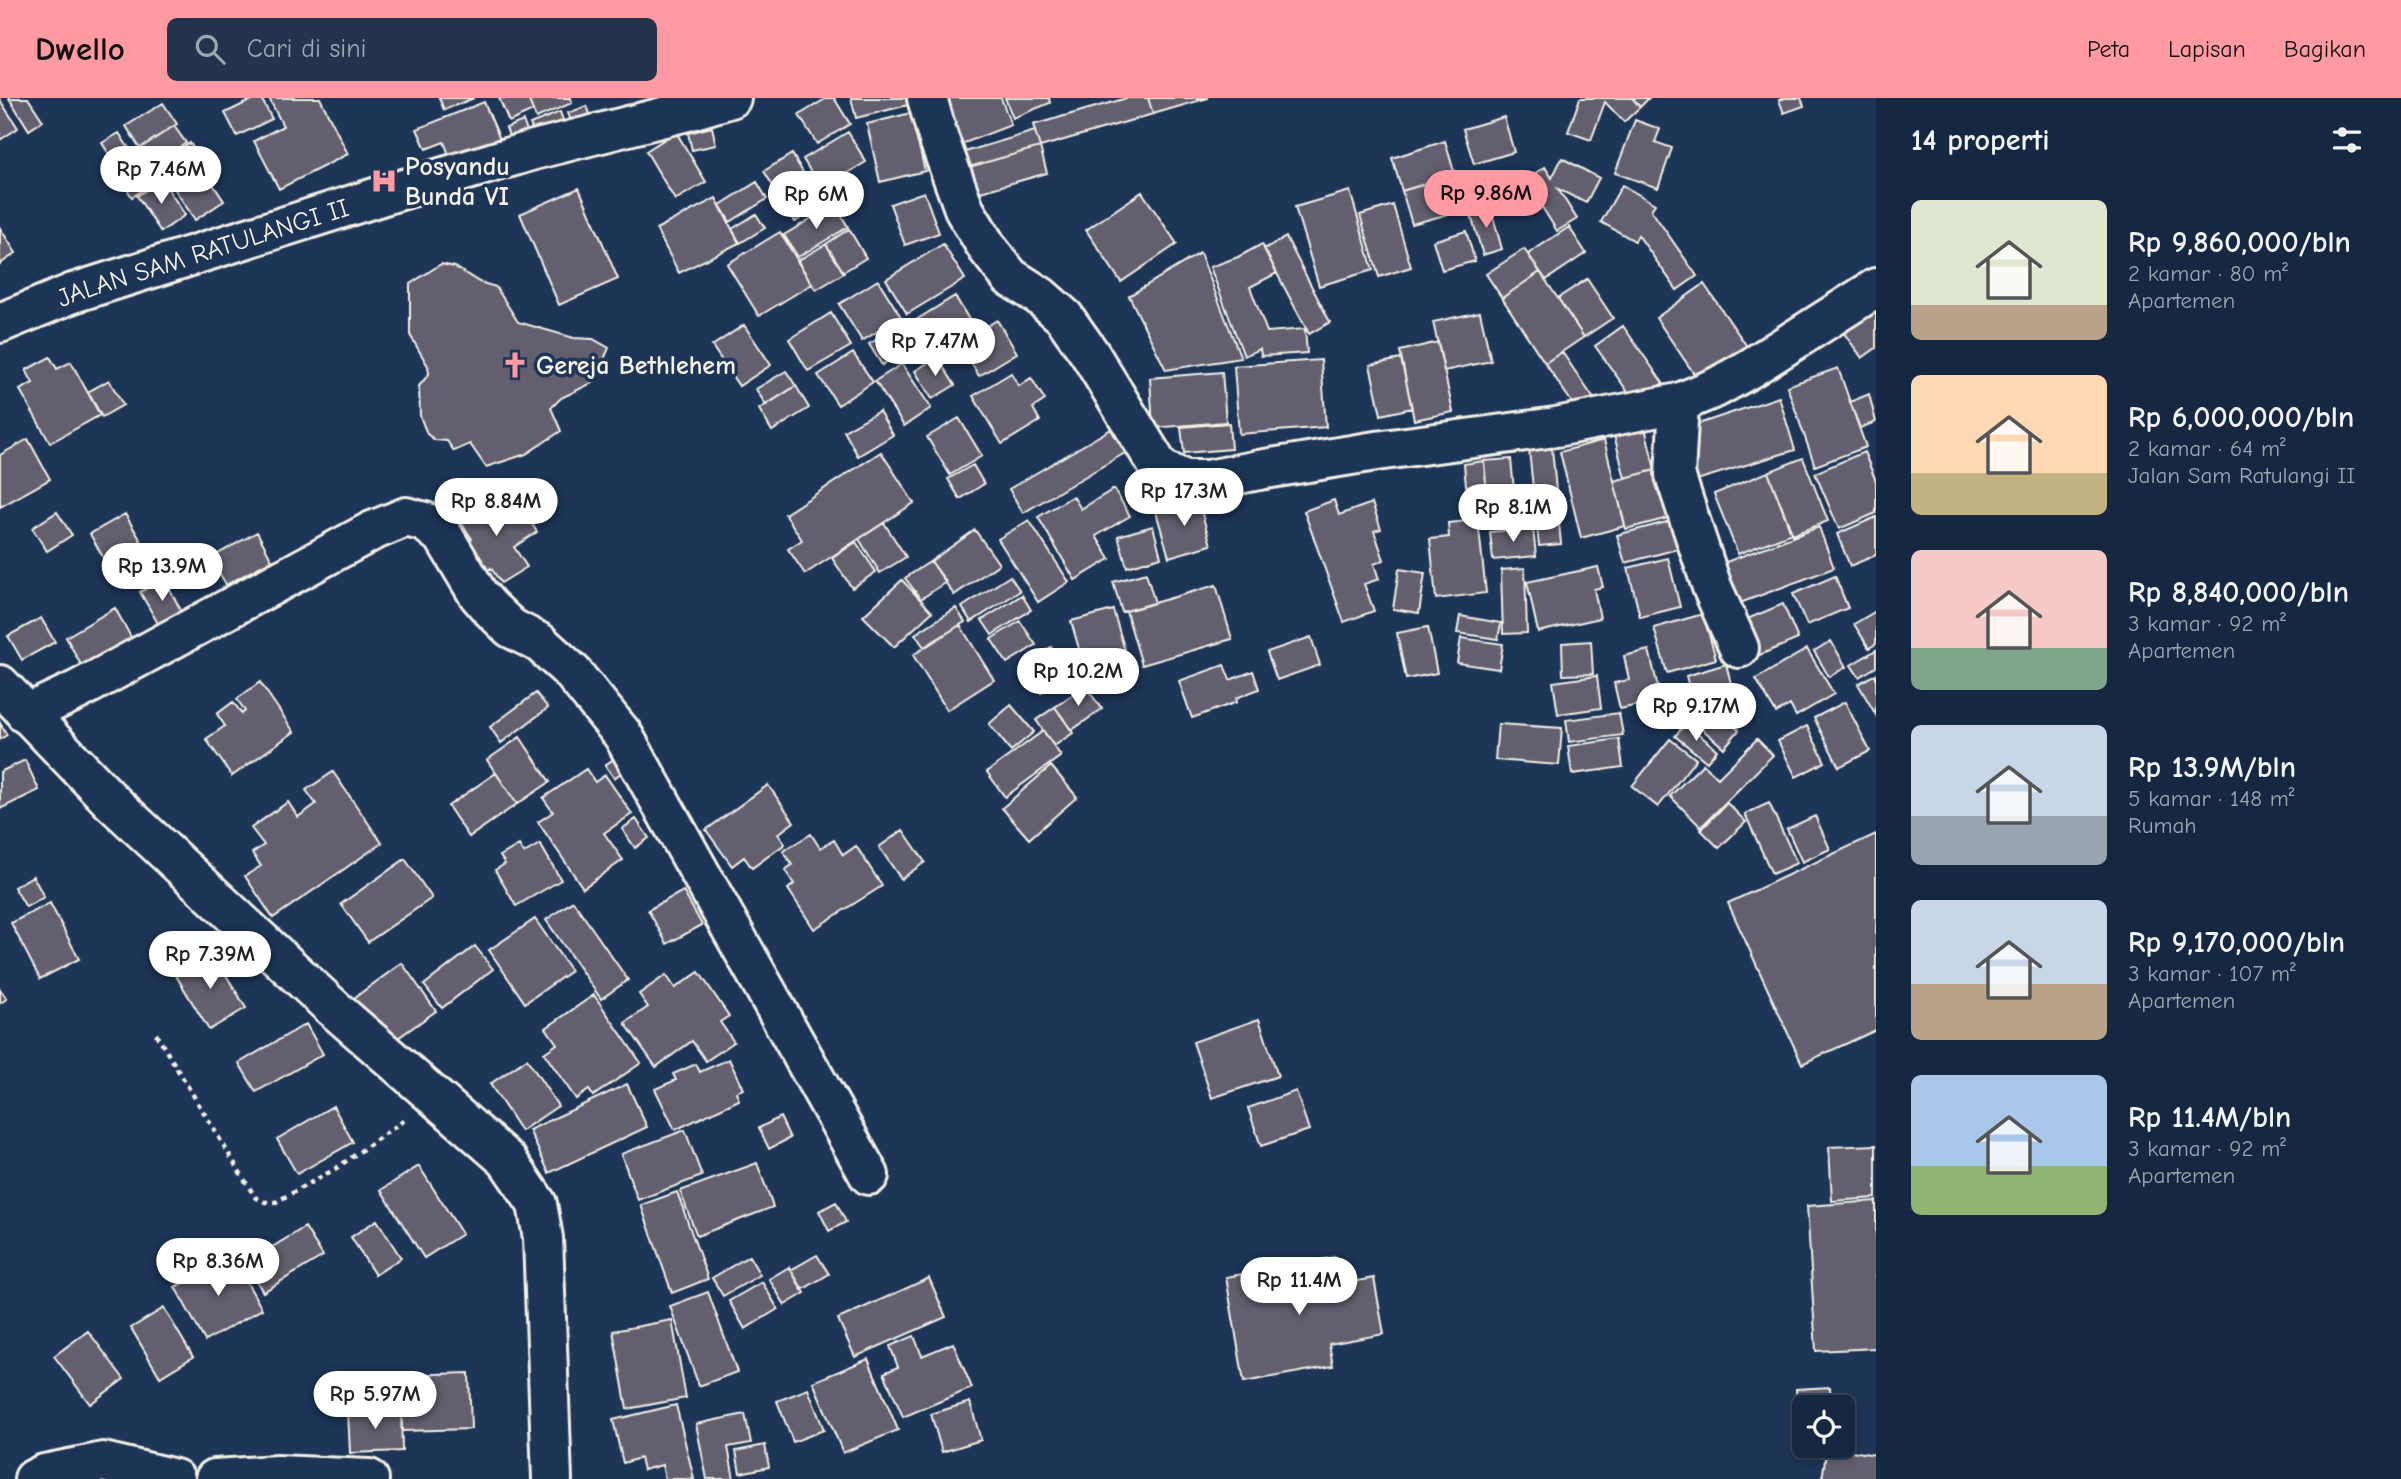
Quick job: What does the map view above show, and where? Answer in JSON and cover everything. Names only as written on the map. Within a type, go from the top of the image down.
[{"type":"street","name":"JALAN SAM RATULANGI II","points":[[0,323],[73,292],[225,247],[384,195],[534,150],[731,98]]},
{"type":"street","points":[[927,98],[965,211],[988,249],[1010,277],[1040,296],[1064,317],[1090,354],[1160,469],[1185,480],[1208,480],[1363,453],[1556,427],[1679,404],[1749,369],[1876,288]]},
{"type":"street","points":[[1679,404],[1675,475],[1712,587],[1739,648]]},
{"type":"street","points":[[26,714],[78,690],[372,531],[406,517],[425,522],[444,537],[478,594],[489,607],[511,628],[540,643],[572,673],[623,735],[869,1175]]},
{"type":"street","points":[[0,685],[111,801],[332,1007],[507,1160],[537,1204],[543,1238],[552,1479]]},
{"type":"street","points":[[34,1479],[44,1474],[103,1462],[175,1479]]},
{"type":"street","points":[[215,1479],[277,1475],[369,1479]]},
{"type":"path","points":[[156,1034],[255,1197],[265,1202],[276,1202],[335,1169],[436,1098]]},
{"type":"building","points":[[9,98],[28,98],[43,121],[29,130]]},
{"type":"building","points":[[261,98],[272,119],[237,136],[225,113]]},
{"type":"building","points":[[269,98],[320,98],[348,154],[279,189],[254,141],[283,126]]},
{"type":"building","points":[[439,98],[474,98],[444,110]]},
{"type":"building","points":[[499,98],[528,98],[533,111],[509,122]]},
{"type":"building","points":[[528,98],[571,98],[572,103],[536,118]]},
{"type":"building","points":[[827,98],[834,98],[850,124],[817,144],[799,115]]},
{"type":"building","points":[[851,98],[906,98],[908,105],[856,118]]},
{"type":"building","points":[[935,98],[1001,98],[1011,125],[954,147]]},
{"type":"building","points":[[1005,98],[1049,98],[1050,103],[1013,118]]},
{"type":"building","points":[[1127,98],[1148,98],[1153,114],[1040,147],[1033,125]]},
{"type":"building","points":[[1148,98],[1208,98],[1153,114]]},
{"type":"building","points":[[1580,98],[1632,98],[1640,107],[1624,122],[1605,102],[1591,140],[1568,132]]},
{"type":"building","points":[[1632,98],[1649,98],[1640,107]]},
{"type":"building","points":[[1801,98],[1804,106],[1784,113],[1779,100]]},
{"type":"building","points":[[0,100],[18,128],[0,140]]},
{"type":"building","points":[[484,102],[502,144],[453,165],[444,142],[426,149],[417,129]]},
{"type":"building","points":[[163,103],[177,124],[140,148],[126,126]]},
{"type":"building","points":[[587,106],[594,125],[576,133],[568,113]]},
{"type":"building","points":[[560,112],[567,131],[538,143],[530,124]]},
{"type":"building","points":[[911,113],[925,171],[880,182],[867,124]]},
{"type":"building","points":[[1504,117],[1514,152],[1474,164],[1463,129]]},
{"type":"building","points":[[1635,120],[1660,129],[1655,142],[1672,148],[1658,188],[1615,173]]},
{"type":"building","points":[[523,121],[531,141],[514,148],[506,128]]},
{"type":"building","points":[[174,126],[186,143],[147,168],[136,151]]},
{"type":"building","points":[[712,127],[716,145],[692,150],[688,133]]},
{"type":"building","points":[[1035,131],[1040,147],[962,169],[958,154]]},
{"type":"building","points":[[676,132],[706,182],[675,200],[646,151]]},
{"type":"building","points":[[848,132],[866,162],[821,189],[803,159]]},
{"type":"building","points":[[119,133],[144,172],[127,182],[102,143]]},
{"type":"building","points":[[1445,141],[1455,175],[1402,191],[1392,158]]},
{"type":"building","points":[[190,143],[200,159],[165,182],[155,166]]},
{"type":"building","points":[[1040,147],[1047,173],[970,195],[962,169]]},
{"type":"building","points":[[792,154],[804,174],[776,191],[764,171]]},
{"type":"building","points":[[1562,158],[1599,178],[1586,203],[1558,189],[1577,219],[1557,231],[1525,180],[1545,167],[1552,178]]},
{"type":"building","points":[[201,166],[224,201],[195,220],[172,185]]},
{"type":"building","points":[[152,168],[159,179],[132,197],[125,186]]},
{"type":"building","points":[[801,176],[819,206],[795,222],[776,191]]},
{"type":"building","points":[[1447,177],[1456,212],[1412,224],[1402,191]]},
{"type":"building","points":[[162,180],[185,215],[161,232],[137,196]]},
{"type":"building","points":[[757,182],[767,199],[730,222],[720,205]]},
{"type":"building","points":[[1622,185],[1655,204],[1651,210],[1697,276],[1677,290],[1638,235],[1635,241],[1601,222]]},
{"type":"building","points":[[579,188],[618,279],[559,305],[520,214]]},
{"type":"building","points":[[1350,191],[1373,270],[1319,286],[1295,207]]},
{"type":"building","points":[[924,192],[939,233],[905,245],[890,204]]},
{"type":"building","points":[[1142,192],[1177,244],[1121,282],[1086,230]]},
{"type":"building","points":[[716,198],[739,243],[679,273],[656,229]]},
{"type":"building","points":[[835,204],[848,227],[798,257],[784,235]]},
{"type":"building","points":[[1393,205],[1411,267],[1379,277],[1360,215]]},
{"type":"building","points":[[1490,206],[1502,249],[1483,255],[1470,212]]},
{"type":"building","points":[[756,214],[765,228],[740,243],[732,229]]},
{"type":"building","points":[[1569,227],[1586,253],[1546,280],[1528,254]]},
{"type":"building","points":[[0,228],[16,253],[0,264]]},
{"type":"building","points":[[849,229],[866,258],[843,272],[826,244]]},
{"type":"building","points":[[1466,231],[1475,261],[1442,270],[1433,241]]},
{"type":"building","points":[[780,232],[812,284],[759,316],[727,264]]},
{"type":"building","points":[[1286,237],[1330,322],[1309,334],[1264,249]]},
{"type":"building","points":[[826,244],[844,273],[816,290],[797,261]]},
{"type":"building","points":[[943,244],[965,279],[907,314],[886,279]]},
{"type":"building","points":[[1262,244],[1277,273],[1250,287],[1267,332],[1305,329],[1307,353],[1261,356],[1260,349],[1244,356],[1210,267],[1238,257]]},
{"type":"building","points":[[1524,249],[1540,272],[1502,298],[1486,274]]},
{"type":"building","points":[[1200,253],[1241,358],[1166,370],[1129,296]]},
{"type":"building","name":"Gereja Bethlehem","points":[[441,264],[455,267],[479,282],[496,287],[518,322],[574,338],[593,339],[609,348],[594,382],[561,398],[551,408],[561,431],[526,454],[486,467],[470,444],[454,451],[447,441],[435,440],[427,434],[420,416],[419,386],[429,374],[428,366],[410,335],[410,284]]},
{"type":"building","points":[[1540,272],[1584,337],[1545,363],[1502,298]]},
{"type":"building","points":[[1587,279],[1613,318],[1584,337],[1558,298]]},
{"type":"building","points":[[878,280],[901,317],[862,341],[839,304]]},
{"type":"building","points":[[1704,284],[1748,348],[1699,381],[1656,318]]},
{"type":"building","points":[[955,296],[974,328],[935,352],[916,320]]},
{"type":"building","points":[[1876,303],[1876,348],[1862,358],[1841,329]]},
{"type":"building","points":[[1480,312],[1491,361],[1444,371],[1433,322]]},
{"type":"building","points":[[831,313],[851,346],[808,371],[789,339]]},
{"type":"building","points":[[997,320],[1017,353],[979,376],[959,343]]},
{"type":"building","points":[[744,325],[771,365],[739,386],[712,346]]},
{"type":"building","points":[[899,326],[912,346],[882,365],[869,344]]},
{"type":"building","points":[[1623,326],[1663,383],[1636,403],[1595,346]]},
{"type":"building","points":[[1438,342],[1453,412],[1414,420],[1400,351]]},
{"type":"building","points":[[1562,352],[1596,402],[1579,413],[1545,363]]},
{"type":"building","points":[[853,353],[873,382],[838,405],[818,375]]},
{"type":"building","points":[[50,357],[57,369],[71,362],[100,415],[50,443],[20,390],[33,383],[26,370]]},
{"type":"building","points":[[937,357],[955,385],[932,399],[915,371]]},
{"type":"building","points":[[1401,359],[1412,408],[1381,415],[1370,365]]},
{"type":"building","points":[[1321,360],[1326,427],[1239,434],[1234,366]]},
{"type":"building","points":[[902,364],[931,408],[904,426],[875,381]]},
{"type":"building","points":[[1838,368],[1866,447],[1815,466],[1787,386]]},
{"type":"building","points":[[786,371],[796,386],[766,405],[756,389]]},
{"type":"building","points":[[1222,372],[1226,422],[1153,428],[1150,378]]},
{"type":"building","points":[[1011,373],[1019,386],[1031,378],[1045,400],[1033,408],[1040,421],[1002,444],[973,396]]},
{"type":"building","points":[[109,380],[123,405],[102,417],[88,392]]},
{"type":"building","points":[[796,386],[809,408],[772,431],[759,409]]},
{"type":"building","points":[[1869,394],[1876,422],[1860,428],[1850,402]]},
{"type":"building","points":[[1779,397],[1795,450],[1684,484],[1686,428]]},
{"type":"building","points":[[879,411],[893,435],[858,456],[844,431]]},
{"type":"building","points":[[959,418],[982,456],[950,475],[927,437]]},
{"type":"building","points":[[1229,423],[1231,449],[1184,453],[1181,427]]},
{"type":"building","points":[[1644,423],[1655,470],[1625,478],[1613,431]]},
{"type":"building","points":[[1111,429],[1125,453],[1023,513],[1009,489]]},
{"type":"building","points":[[28,439],[50,479],[0,507],[0,455]]},
{"type":"building","points":[[1604,440],[1625,526],[1581,538],[1560,452]]},
{"type":"building","points":[[1552,448],[1561,544],[1539,546],[1529,450]]},
{"type":"building","points":[[881,452],[914,503],[805,574],[788,549],[802,540],[785,514]]},
{"type":"building","points":[[1864,452],[1876,481],[1876,513],[1839,529],[1815,473]]},
{"type":"building","points":[[1803,458],[1828,521],[1792,535],[1768,472]]},
{"type":"building","points":[[1511,459],[1517,522],[1490,525],[1484,461]]},
{"type":"building","points":[[1484,461],[1486,484],[1466,486],[1464,464]]},
{"type":"building","points":[[973,465],[984,484],[960,499],[948,479]]},
{"type":"building","points":[[1655,470],[1668,518],[1626,529],[1614,481]]},
{"type":"building","points":[[1768,472],[1792,533],[1738,554],[1714,494]]},
{"type":"building","points":[[1114,489],[1130,516],[1096,536],[1110,559],[1075,580],[1038,517],[1073,496],[1081,509]]},
{"type":"building","points":[[1198,500],[1211,545],[1169,557],[1156,512]]},
{"type":"building","points":[[1334,500],[1339,515],[1372,503],[1381,529],[1374,531],[1384,560],[1374,564],[1379,579],[1364,584],[1374,611],[1344,622],[1304,511]]},
{"type":"building","points":[[483,501],[487,506],[499,501],[518,502],[537,532],[514,547],[527,567],[501,583],[491,568],[478,577],[458,548],[472,539],[458,518]]},
{"type":"building","points":[[57,512],[72,535],[47,551],[32,528]]},
{"type":"building","points":[[125,514],[141,541],[105,561],[90,534]]},
{"type":"building","points":[[1876,517],[1876,555],[1850,566],[1837,534]]},
{"type":"building","points":[[1678,519],[1685,547],[1625,563],[1617,535]]},
{"type":"building","points":[[1029,520],[1069,582],[1038,602],[998,539]]},
{"type":"building","points":[[1478,520],[1486,593],[1436,599],[1430,539],[1449,537],[1448,523]]},
{"type":"building","points":[[884,523],[906,557],[880,573],[859,539]]},
{"type":"building","points":[[1153,526],[1161,557],[1127,567],[1118,536]]},
{"type":"building","points":[[1819,527],[1834,568],[1732,606],[1718,565]]},
{"type":"building","points":[[1533,528],[1536,556],[1493,560],[1490,532]]},
{"type":"building","points":[[975,530],[999,564],[954,595],[931,561]]},
{"type":"building","points":[[257,532],[272,560],[226,585],[211,558]]},
{"type":"building","points":[[856,542],[876,572],[852,588],[832,558]]},
{"type":"building","points":[[1668,558],[1680,607],[1640,617],[1628,568]]},
{"type":"building","points":[[931,561],[946,582],[921,599],[905,578]]},
{"type":"building","points":[[1598,567],[1603,587],[1594,589],[1600,618],[1538,632],[1527,582]]},
{"type":"building","points":[[1525,568],[1527,633],[1503,634],[1501,570]]},
{"type":"building","points":[[1399,569],[1425,573],[1419,613],[1393,609]]},
{"type":"building","points":[[1146,573],[1155,603],[1122,612],[1113,582]]},
{"type":"building","points":[[1010,576],[1020,591],[971,622],[962,607]]},
{"type":"building","points":[[1835,576],[1848,608],[1807,625],[1793,594]]},
{"type":"building","points":[[164,579],[183,614],[160,627],[140,592]]},
{"type":"building","points":[[902,580],[932,612],[894,647],[863,616]]},
{"type":"building","points":[[1216,585],[1232,639],[1142,665],[1126,611]]},
{"type":"building","points":[[1022,595],[1031,610],[992,635],[982,620]]},
{"type":"building","points":[[1783,604],[1798,639],[1755,657],[1740,622]]},
{"type":"building","points":[[115,608],[137,648],[87,676],[66,637]]},
{"type":"building","points":[[956,608],[965,622],[924,647],[915,634]]},
{"type":"building","points":[[1113,610],[1126,654],[1084,666],[1071,621]]},
{"type":"building","points":[[1876,611],[1876,644],[1869,648],[1854,624]]},
{"type":"building","points":[[1703,614],[1716,659],[1667,673],[1654,628]]},
{"type":"building","points":[[1460,616],[1501,623],[1498,639],[1457,633]]},
{"type":"building","points":[[41,618],[55,642],[22,660],[8,636]]},
{"type":"building","points":[[1020,621],[1036,645],[1007,663],[991,639]]},
{"type":"building","points":[[960,625],[994,680],[947,710],[913,655]]},
{"type":"building","points":[[1428,627],[1437,673],[1406,679],[1397,633]]},
{"type":"building","points":[[1311,637],[1320,665],[1277,680],[1267,652]]},
{"type":"building","points":[[1461,638],[1503,644],[1499,669],[1457,663]]},
{"type":"building","points":[[1591,641],[1593,674],[1563,675],[1562,643]]},
{"type":"building","points":[[1831,641],[1846,667],[1829,677],[1814,651]]},
{"type":"building","points":[[1051,647],[1069,675],[1041,693],[1023,664]]},
{"type":"building","points":[[1807,649],[1834,694],[1796,716],[1790,705],[1776,713],[1756,679]]},
{"type":"building","points":[[1649,650],[1661,700],[1620,709],[1614,683],[1629,680],[1624,656]]},
{"type":"building","points":[[1876,650],[1876,667],[1859,677],[1851,665]]},
{"type":"building","points":[[1726,664],[1734,695],[1694,706],[1686,676]]},
{"type":"building","points":[[1224,665],[1230,680],[1253,671],[1259,689],[1236,698],[1237,702],[1192,718],[1179,681]]},
{"type":"building","points":[[1876,674],[1876,715],[1858,684]]},
{"type":"building","points":[[1597,676],[1601,708],[1558,714],[1553,682]]},
{"type":"building","points":[[260,682],[294,732],[232,776],[206,739],[225,726],[217,714],[233,702],[242,714],[245,711],[237,699]]},
{"type":"building","points":[[1085,686],[1102,709],[1072,730],[1055,707]]},
{"type":"building","points":[[536,693],[548,708],[501,743],[490,727]]},
{"type":"building","points":[[1685,696],[1694,714],[1666,727],[1658,710]]},
{"type":"building","points":[[1845,702],[1870,751],[1839,767],[1814,718]]},
{"type":"building","points":[[1011,705],[1034,732],[1011,751],[989,724]]},
{"type":"building","points":[[1710,705],[1739,730],[1724,748],[1695,723]]},
{"type":"building","points":[[1055,707],[1073,733],[1054,746],[1036,720]]},
{"type":"building","points":[[1619,713],[1623,735],[1569,742],[1566,720]]},
{"type":"building","points":[[0,723],[7,735],[0,739]]},
{"type":"building","points":[[1686,723],[1717,750],[1707,762],[1675,736]]},
{"type":"building","points":[[1498,724],[1562,728],[1559,765],[1495,760]]},
{"type":"building","points":[[1807,726],[1825,762],[1796,777],[1778,741]]},
{"type":"building","points":[[1043,731],[1061,756],[1005,797],[987,772]]},
{"type":"building","points":[[520,737],[550,782],[517,804],[487,760]]},
{"type":"building","points":[[1619,739],[1623,767],[1572,774],[1568,746]]},
{"type":"building","points":[[1670,739],[1696,759],[1658,807],[1632,786]]},
{"type":"building","points":[[1757,739],[1773,755],[1701,827],[1670,796],[1703,764],[1718,778]]},
{"type":"building","points":[[618,756],[626,769],[614,778],[605,765]]},
{"type":"building","points":[[25,760],[39,790],[0,809],[0,772]]},
{"type":"building","points":[[1051,766],[1077,797],[1029,839],[1002,808]]},
{"type":"building","points":[[586,769],[595,782],[605,775],[632,814],[604,833],[623,860],[583,888],[538,822],[553,812],[543,798]]},
{"type":"building","points":[[333,772],[382,843],[273,918],[245,876],[261,866],[252,853],[264,845],[251,828],[288,802],[298,817],[316,804],[306,790]]},
{"type":"building","points":[[496,773],[517,804],[469,837],[448,806]]},
{"type":"building","points":[[768,785],[794,822],[778,834],[785,844],[752,868],[744,857],[732,866],[706,830]]},
{"type":"building","points":[[1727,803],[1746,822],[1719,848],[1701,830]]},
{"type":"building","points":[[1769,803],[1797,863],[1772,874],[1745,814]]},
{"type":"building","points":[[1815,816],[1830,849],[1802,862],[1787,829]]},
{"type":"building","points":[[636,819],[649,838],[635,848],[622,829]]},
{"type":"building","points":[[903,830],[925,862],[901,879],[879,847]]},
{"type":"building","points":[[811,834],[820,848],[834,840],[843,855],[856,846],[882,886],[814,929],[788,889],[794,884],[785,870],[792,865],[783,851]]},
{"type":"building","points":[[1876,834],[1876,1030],[1802,1064],[1728,903]]},
{"type":"building","points":[[540,844],[561,880],[516,906],[495,870],[505,864],[500,856],[519,845],[524,853]]},
{"type":"building","points":[[405,859],[432,898],[368,942],[341,904]]},
{"type":"building","points":[[33,876],[44,897],[26,907],[14,887]]},
{"type":"building","points":[[683,891],[702,925],[667,944],[648,910]]},
{"type":"building","points":[[573,901],[628,980],[601,999],[546,920]]},
{"type":"building","points":[[50,903],[79,959],[40,979],[11,923]]},
{"type":"building","points":[[535,919],[571,971],[525,1003],[489,950]]},
{"type":"building","points":[[475,946],[493,969],[442,1008],[424,985]]},
{"type":"building","points":[[212,952],[246,1008],[209,1030],[175,974]]},
{"type":"building","points":[[402,963],[436,1011],[388,1045],[354,998]]},
{"type":"building","points":[[699,972],[729,1016],[720,1022],[734,1042],[706,1061],[692,1041],[656,1067],[625,1023],[648,1007],[639,994],[666,975],[675,988]]},
{"type":"building","points":[[0,989],[7,999],[0,1003]]},
{"type":"building","points":[[594,995],[641,1063],[593,1096],[589,1090],[576,1099],[544,1053],[557,1044],[546,1028]]},
{"type":"building","points":[[1259,1019],[1278,1076],[1212,1098],[1193,1042]]},
{"type":"building","points":[[306,1024],[323,1054],[256,1092],[239,1063]]},
{"type":"building","points":[[527,1059],[558,1106],[521,1131],[490,1084]]},
{"type":"building","points":[[729,1059],[743,1089],[736,1092],[739,1100],[675,1130],[655,1089],[676,1080],[673,1074],[696,1064],[700,1072]]},
{"type":"building","points":[[627,1084],[647,1127],[549,1173],[529,1130]]},
{"type":"building","points":[[1296,1091],[1309,1130],[1261,1146],[1248,1108]]},
{"type":"building","points":[[333,1106],[353,1142],[297,1174],[277,1139]]},
{"type":"building","points":[[780,1117],[790,1138],[769,1149],[759,1128]]},
{"type":"building","points":[[685,1130],[702,1176],[638,1200],[621,1154]]},
{"type":"building","points":[[1876,1145],[1876,1198],[1832,1201],[1829,1147]]},
{"type":"building","points":[[757,1163],[773,1207],[697,1236],[680,1191]]},
{"type":"building","points":[[419,1166],[462,1234],[424,1258],[381,1190]]},
{"type":"building","points":[[677,1192],[708,1279],[672,1293],[641,1205]]},
{"type":"building","points":[[1876,1201],[1876,1348],[1816,1351],[1807,1206]]},
{"type":"building","points":[[836,1202],[846,1222],[829,1231],[819,1211]]},
{"type":"building","points":[[377,1220],[401,1258],[375,1275],[351,1237]]},
{"type":"building","points":[[305,1227],[323,1256],[263,1292],[246,1263]]},
{"type":"building","points":[[817,1255],[829,1274],[802,1290],[791,1270]]},
{"type":"building","points":[[232,1256],[262,1309],[205,1341],[175,1287]]},
{"type":"building","points":[[749,1256],[760,1275],[723,1296],[712,1278]]},
{"type":"building","points":[[1336,1257],[1341,1284],[1374,1278],[1384,1334],[1329,1344],[1333,1366],[1244,1382],[1226,1277]]},
{"type":"building","points":[[789,1267],[805,1293],[785,1305],[769,1279]]},
{"type":"building","points":[[929,1278],[946,1317],[855,1357],[838,1319]]},
{"type":"building","points":[[762,1282],[778,1309],[745,1329],[729,1301]]},
{"type":"building","points":[[708,1292],[737,1372],[699,1386],[670,1306]]},
{"type":"building","points":[[164,1308],[193,1357],[160,1377],[131,1328]]},
{"type":"building","points":[[672,1320],[686,1398],[627,1409],[613,1331]]},
{"type":"building","points":[[88,1331],[124,1379],[90,1404],[54,1356]]},
{"type":"building","points":[[914,1336],[922,1356],[953,1343],[972,1388],[903,1417],[884,1373],[898,1367],[890,1346]]},
{"type":"building","points":[[868,1359],[898,1430],[843,1453],[813,1382]]},
{"type":"building","points":[[469,1373],[471,1429],[402,1431],[401,1375]]},
{"type":"building","points":[[1830,1387],[1830,1395],[1796,1395],[1796,1389]]},
{"type":"building","points":[[808,1389],[824,1430],[793,1442],[777,1401]]},
{"type":"building","points":[[970,1402],[981,1440],[942,1452],[931,1414]]},
{"type":"building","points":[[676,1405],[694,1479],[665,1479],[662,1465],[643,1470],[640,1458],[623,1463],[613,1420]]},
{"type":"building","points":[[401,1409],[402,1451],[350,1453],[348,1411]]},
{"type":"building","points":[[745,1414],[751,1443],[728,1447],[734,1479],[707,1479],[696,1424]]},
{"type":"building","points":[[765,1445],[769,1467],[740,1473],[736,1451]]},
{"type":"building","points":[[1855,1452],[1876,1455],[1876,1479],[1822,1479],[1825,1458],[1855,1458]]},
{"type":"place","name":"Posyandu Bunda VI","points":[[384,181]]},
{"type":"place","name":"Gereja Bethlehem","points":[[515,365]]}]
